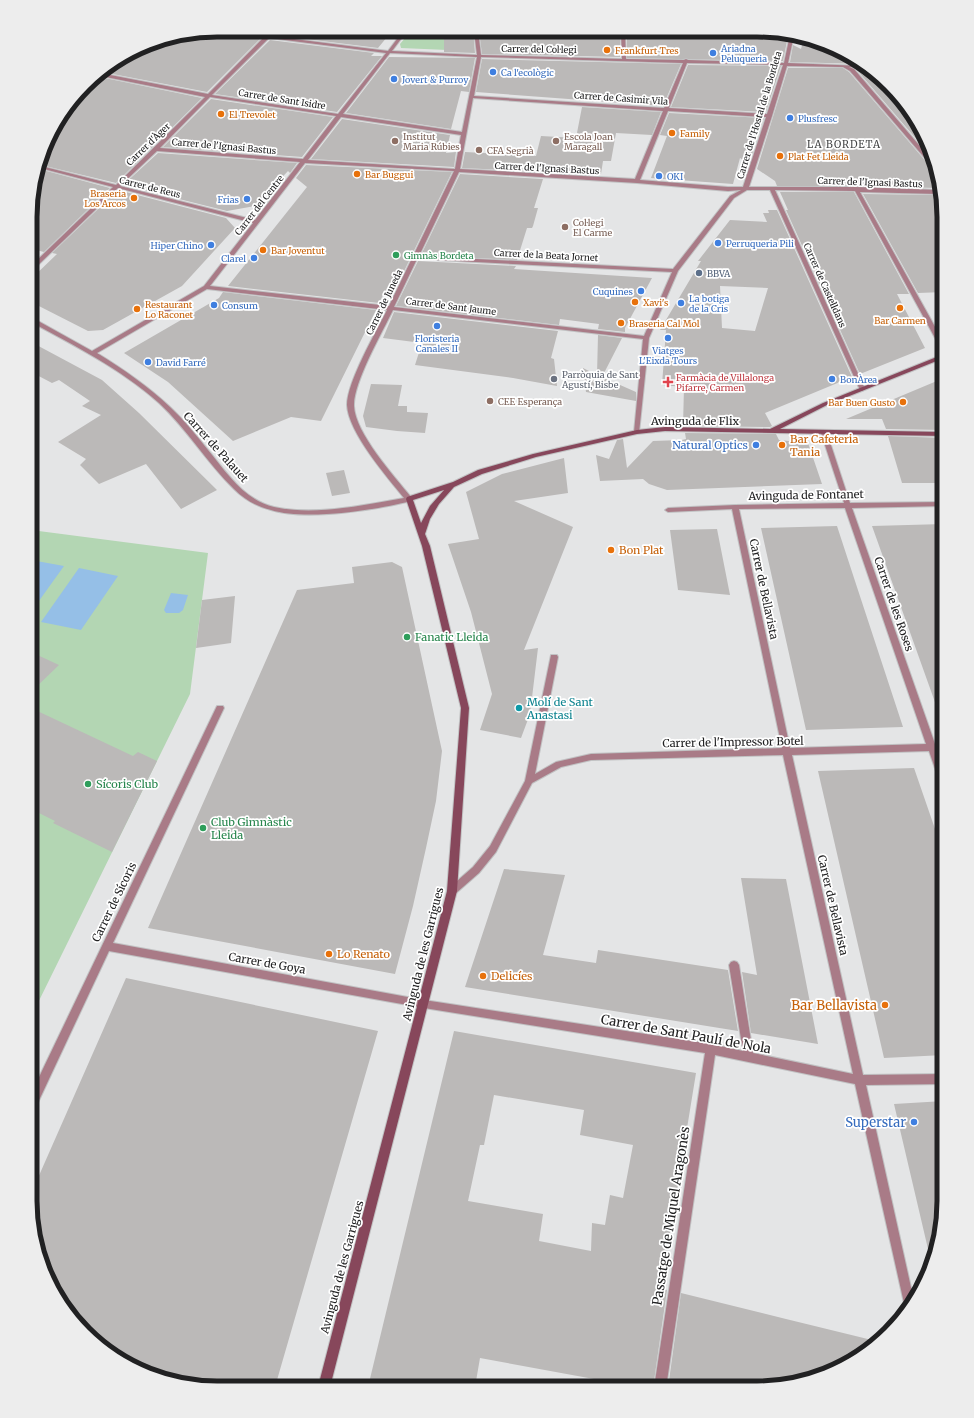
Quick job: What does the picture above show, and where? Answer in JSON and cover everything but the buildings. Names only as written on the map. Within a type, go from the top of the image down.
[{"type":"main road","points":[[771,431],[809,412],[937,359]]},
{"type":"main road","name":"Avinguda de Flix","points":[[455,484],[480,472],[566,447],[637,432],[665,429],[937,434]]},
{"type":"main road","points":[[410,499],[455,484]]},
{"type":"main road","points":[[422,534],[426,517],[437,500],[455,484]]},
{"type":"main road","name":"Avinguda de les Garrigues","points":[[326,1381],[452,891],[465,708],[426,546],[410,499]]},
{"type":"street","name":"Carrer d'Àger","points":[[37,263],[156,149],[267,37]]},
{"type":"street","name":"Carrer del Col·legi","points":[[276,37],[389,52],[480,56],[854,65]]},
{"type":"street","name":"Carrer del Centre","points":[[94,352],[206,287],[305,161],[337,116],[400,37]]},
{"type":"street","name":"Carrer de Juneda","points":[[410,499],[382,466],[354,422],[350,407],[358,376],[458,171],[480,56],[477,37]]},
{"type":"street","points":[[623,37],[624,59]]},
{"type":"street","name":"Carrer de l'Hostal de la Bordeta","points":[[637,432],[646,338],[675,271],[732,197],[745,190],[770,116],[786,63],[791,40]]},
{"type":"street","points":[[637,181],[686,60]]},
{"type":"street","points":[[843,65],[852,70],[926,156]]},
{"type":"street","name":"Carrer de Sant Isidre","points":[[105,75],[209,96],[464,134]]},
{"type":"street","points":[[865,85],[870,81],[874,81]]},
{"type":"street","name":"Carrer de Casimir Vila","points":[[472,97],[770,116]]},
{"type":"street","name":"Carrer de l'Ignasi Bastus","points":[[156,149],[305,161],[637,181],[745,190],[772,188],[935,192]]},
{"type":"street","name":"Carrer de Reus","points":[[44,168],[256,222]]},
{"type":"street","name":"Carrer de Castelldans","points":[[772,188],[862,389]]},
{"type":"street","points":[[856,189],[937,336]]},
{"type":"street","name":"Carrer de la Beata Jornet","points":[[416,257],[675,271]]},
{"type":"street","name":"Carrer de Sant Jaume","points":[[206,287],[646,338]]},
{"type":"street","name":"Carrer de Palauet","points":[[37,322],[94,352],[152,394],[195,438],[243,494],[257,503],[284,510],[308,511],[372,505],[410,499]]},
{"type":"street","name":"Carrer de les Roses","points":[[824,433],[937,763]]},
{"type":"street","name":"Avinguda de Fontanet","points":[[668,510],[735,507],[937,504]]},
{"type":"street","name":"Carrer de Bellavista","points":[[735,507],[786,752],[908,1299]]},
{"type":"street","points":[[452,891],[476,870],[493,849],[529,781],[554,656]]},
{"type":"street","name":"Carrer de Sícoris","points":[[37,1092],[220,708]]},
{"type":"street","name":"Carrer de l'Impressor Botel","points":[[529,781],[559,764],[591,757],[937,748]]},
{"type":"street","name":"Carrer de Goya","points":[[106,946],[424,1004]]},
{"type":"street","points":[[734,966],[749,1057]]},
{"type":"street","name":"Carrer de Sant Paulí de Nola","points":[[424,1004],[711,1049],[860,1080],[937,1079]]},
{"type":"street","name":"Passatge de Miquel Aragonès","points":[[661,1381],[711,1049]]},
{"type":"green space","points":[[406,37],[473,37],[474,49],[471,51],[401,48],[400,44]]},
{"type":"green space","name":"Sícoris Club","points":[[37,531],[208,553],[190,694],[37,1005]]},
{"type":"water","points":[[37,561],[64,566],[37,604]]},
{"type":"water","points":[[79,568],[118,576],[81,630],[41,622]]},
{"type":"water","points":[[171,593],[188,595],[183,610],[179,613],[166,613],[164,610]]},
{"type":"place","name":"Frankfurt Tres","points":[[607,50]]},
{"type":"place","name":"Ariadna Peluqueria","points":[[713,53]]},
{"type":"place","name":"Ca l'ecològic","points":[[493,72]]},
{"type":"place","name":"Jovert & Purroy","points":[[394,79]]},
{"type":"place","name":"El Trevolet","points":[[221,114]]},
{"type":"place","name":"Plusfresc","points":[[790,118]]},
{"type":"place","name":"Family","points":[[672,133]]},
{"type":"place","name":"Institut Maria Rúbies","points":[[395,141]]},
{"type":"place","name":"Escola Joan Maragall","points":[[556,141]]},
{"type":"place","name":"CFA Segrià","points":[[479,150]]},
{"type":"place","name":"Plat Fet Lleida","points":[[780,156]]},
{"type":"place","name":"Bar Buggui","points":[[357,174]]},
{"type":"place","name":"OKI","points":[[659,176]]},
{"type":"place","name":"Braseria Los Arcos","points":[[134,198]]},
{"type":"place","name":"Frias","points":[[247,199]]},
{"type":"place","name":"Col·legi El Carme","points":[[565,227]]},
{"type":"place","name":"Perruqueria Pili","points":[[718,243]]},
{"type":"place","name":"Hiper Chino","points":[[211,245]]},
{"type":"place","name":"Bar Joventut","points":[[263,250]]},
{"type":"place","name":"Gimnàs Bordeta","points":[[396,255]]},
{"type":"place","name":"Clarel","points":[[254,258]]},
{"type":"place","name":"BBVA","points":[[699,273]]},
{"type":"place","name":"Cuquines","points":[[641,291]]},
{"type":"place","name":"Xavi's","points":[[635,302]]},
{"type":"place","name":"La botiga de la Cris","points":[[681,303]]},
{"type":"place","name":"Consum","points":[[214,305]]},
{"type":"place","name":"Bar Carmen","points":[[900,308]]},
{"type":"place","name":"Restaurant Lo Raconet","points":[[137,309]]},
{"type":"place","name":"Braseria Cal Mol","points":[[621,323]]},
{"type":"place","name":"Floristeria Canales II","points":[[437,326]]},
{"type":"place","name":"Viatges L'Eixda Tours","points":[[668,338]]},
{"type":"place","name":"David Farré","points":[[148,362]]},
{"type":"place","name":"Parròquia de Sant Agustí, Bisbe","points":[[554,379]]},
{"type":"place","name":"BonÀrea","points":[[832,379]]},
{"type":"place","name":"Farmàcia de Villalonga Pifarre, Carmen","points":[[668,382]]},
{"type":"place","name":"CEE Esperança","points":[[490,401]]},
{"type":"place","name":"Bar Buen Gusto","points":[[903,402]]},
{"type":"place","name":"Natural Optics","points":[[756,445]]},
{"type":"place","name":"Bar Cafeteria Tania","points":[[782,445]]},
{"type":"place","name":"Bon Plat","points":[[611,550]]},
{"type":"place","name":"Fanatic Lleida","points":[[407,637]]},
{"type":"place","name":"Molí de Sant Anastasi","points":[[519,708]]},
{"type":"place","name":"Sícoris Club","points":[[88,784]]},
{"type":"place","name":"Club Gimnàstic Lleida","points":[[203,828]]},
{"type":"place","name":"Lo Renato","points":[[329,954]]},
{"type":"place","name":"Delicíes","points":[[483,976]]},
{"type":"place","name":"Bar Bellavista","points":[[885,1005]]},
{"type":"place","name":"Superstar","points":[[914,1122]]},
{"type":"district","name":"LA BORDETA","points":[[844,144]]}]
